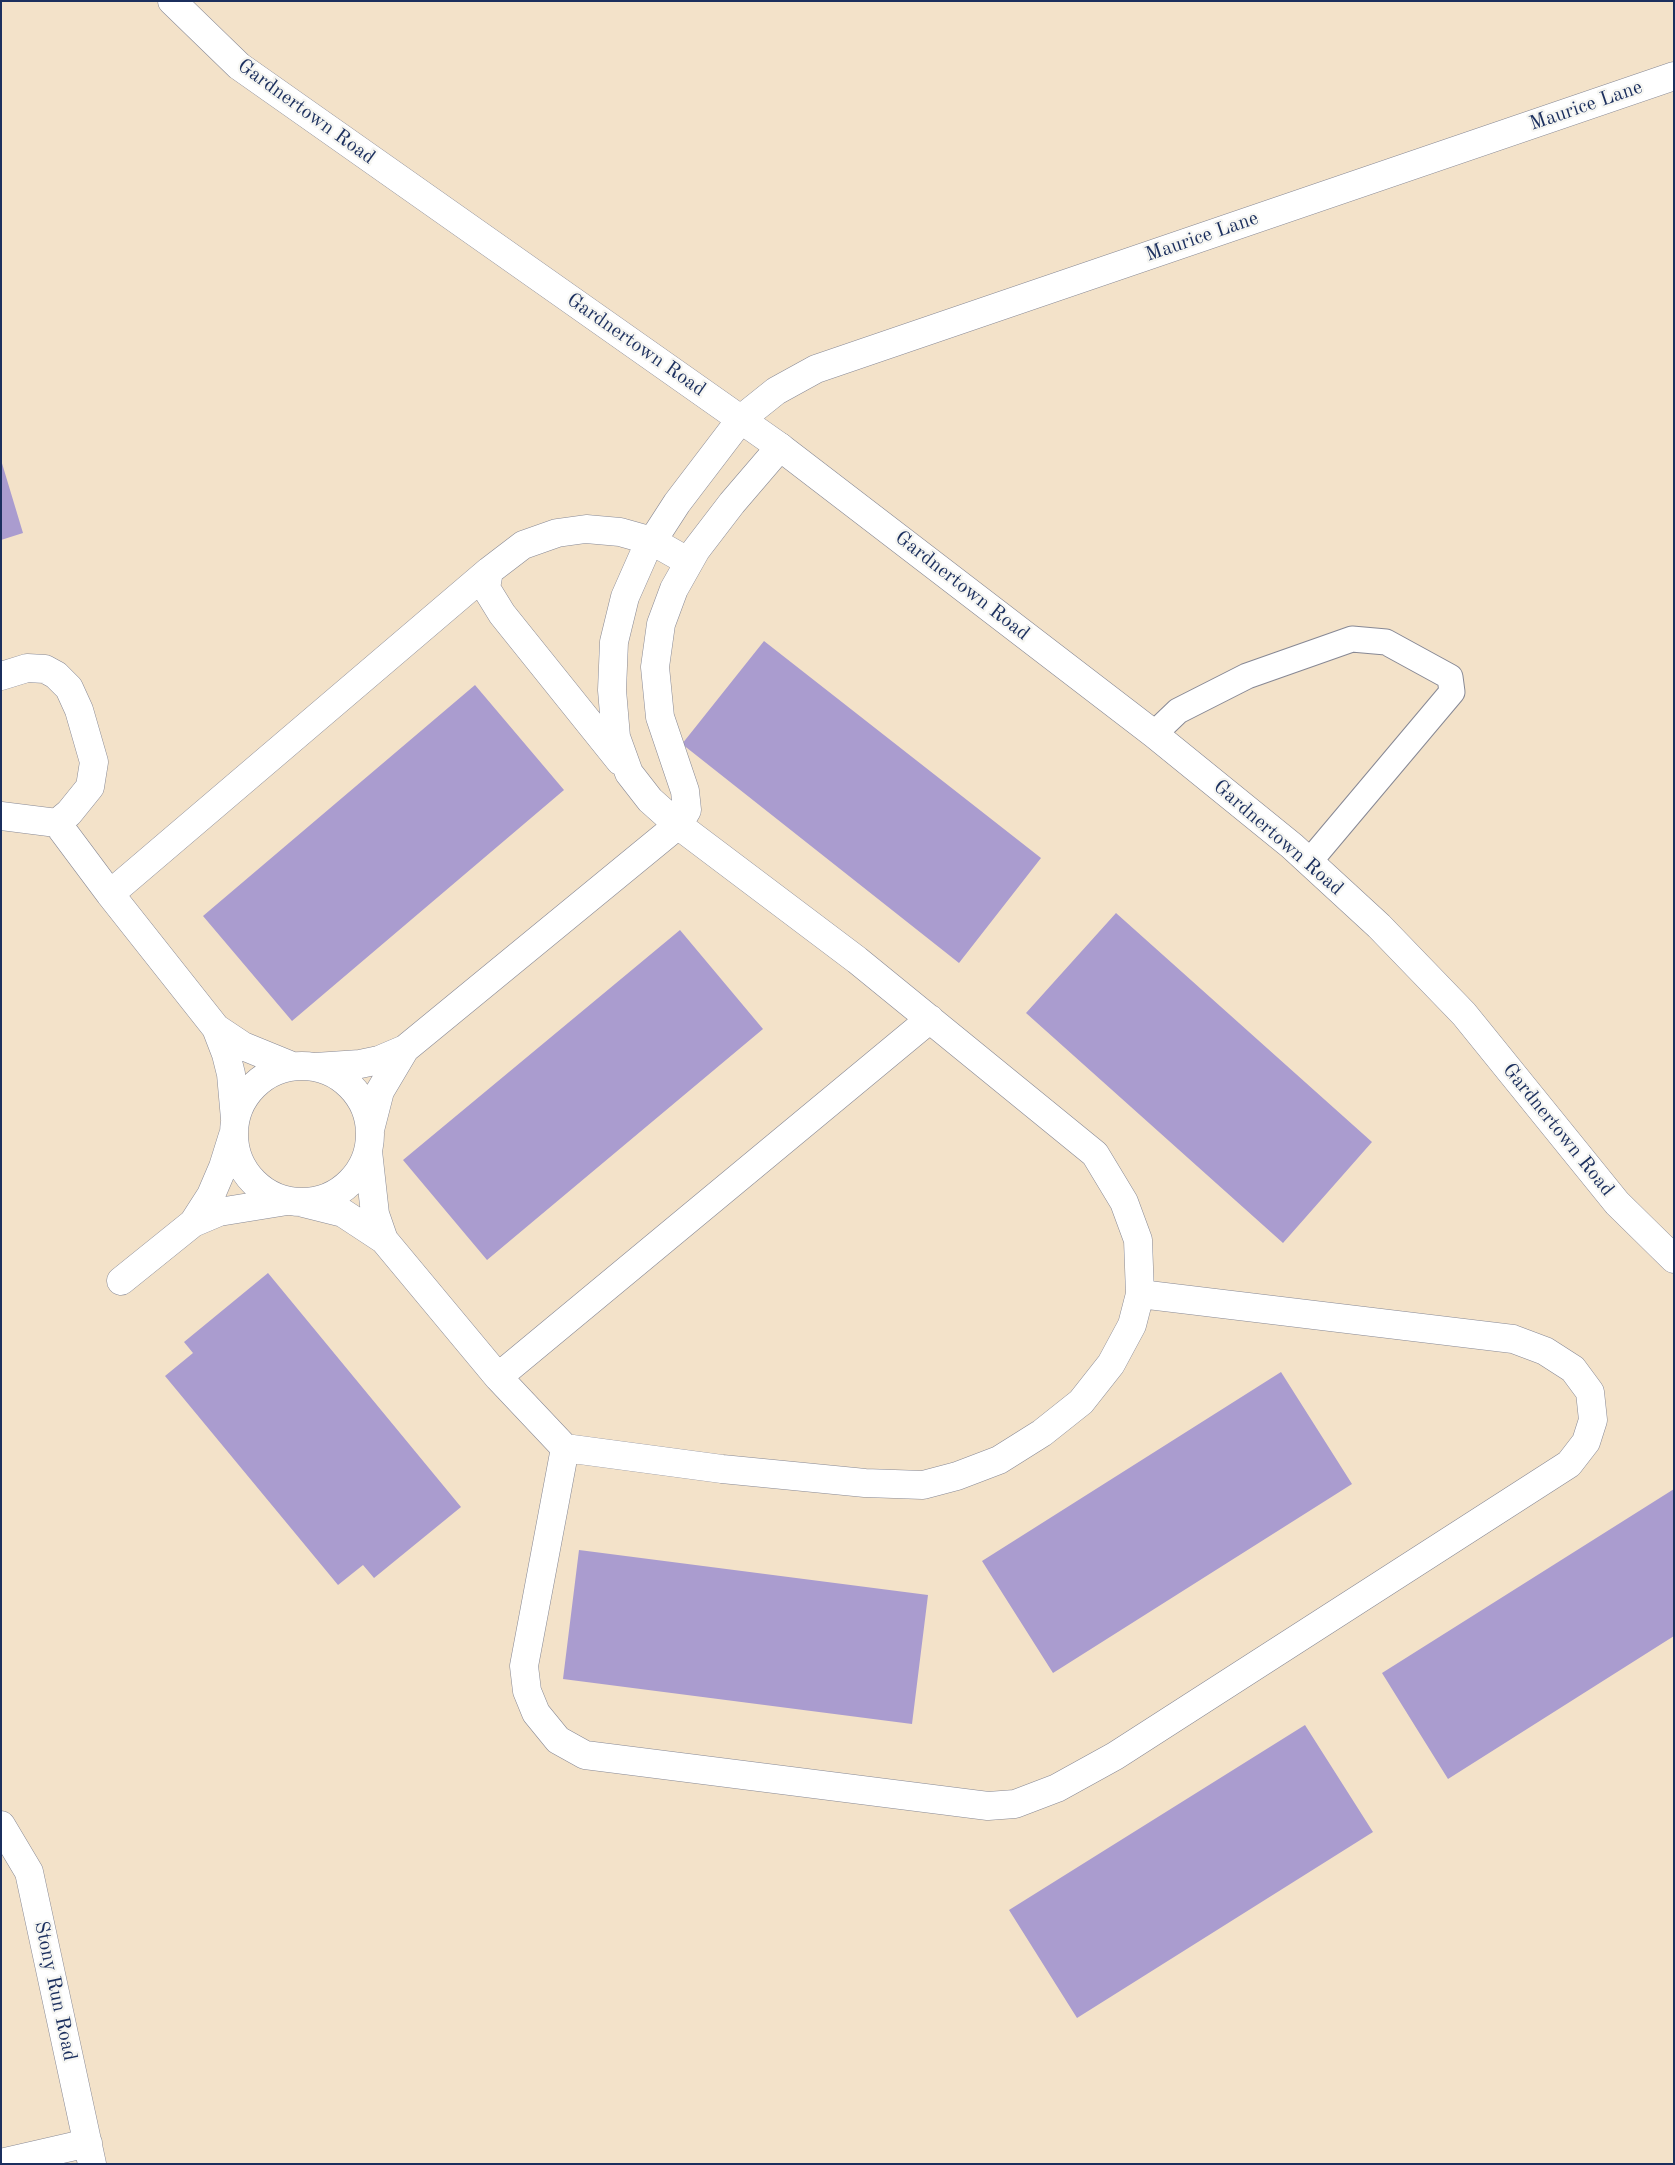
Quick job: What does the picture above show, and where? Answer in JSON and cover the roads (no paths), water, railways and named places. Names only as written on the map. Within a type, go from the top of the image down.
[{"type":"street","name":"Gardnertown Road","points":[[172,1],[239,66],[780,447],[1154,734],[1309,862],[1380,926],[1459,1009],[1617,1204],[1674,1259]]},
{"type":"street","name":"Maurice Lane","points":[[630,773],[616,737],[612,690],[614,642],[625,597],[644,554],[677,503],[741,419],[776,391],[816,369],[1674,76]]},
{"type":"street","points":[[193,1223],[210,1196],[223,1168],[238,1108],[250,1088],[269,1073],[303,1066],[360,1064],[379,1060],[405,1049],[678,825],[687,810],[685,791],[660,718],[655,667],[662,624],[674,590],[696,550],[732,503],[780,447]]},
{"type":"street","points":[[110,894],[412,639],[489,571],[523,546],[557,533],[586,530],[620,532],[652,541],[689,562]]},
{"type":"street","points":[[1,816],[57,823],[110,894],[216,1028],[231,1074],[236,1154],[246,1175],[262,1190],[282,1200],[343,1214],[384,1240],[498,1377],[565,1448],[722,1469],[865,1483],[923,1485],[957,1476],[999,1460],[1042,1433],[1081,1402],[1111,1364],[1132,1325],[1140,1294],[1138,1240],[1124,1202],[1095,1154],[856,960],[678,825],[650,800],[502,614],[486,588],[489,571]]},
{"type":"street","points":[[1,676],[27,668],[45,669],[56,675],[69,688],[79,710],[94,762],[90,787],[69,813],[57,823]]},
{"type":"street","points":[[498,1377],[930,1019]]},
{"type":"street","points":[[216,1028],[243,1046],[337,1075],[355,1091],[366,1110],[375,1214],[384,1240]]},
{"type":"street","points":[[121,1281],[193,1223],[219,1212],[325,1199],[344,1189],[359,1173],[369,1140],[380,1091],[405,1049]]},
{"type":"street","points":[[565,1448],[524,1666],[527,1691],[536,1713],[558,1740],[584,1754],[988,1806],[1015,1804],[1057,1788],[1115,1756],[1569,1464],[1586,1442],[1593,1420],[1590,1392],[1573,1369],[1545,1351],[1513,1339],[1140,1294]]},
{"type":"street","name":"Stony Run Road","points":[[1,1825],[29,1872],[90,2153]]},
{"type":"street","points":[[1,2163],[90,2153]]},
{"type":"lane","points":[[1154,734],[1178,711],[1247,676],[1352,639],[1386,642],[1450,677],[1452,692],[1309,862]]}]
